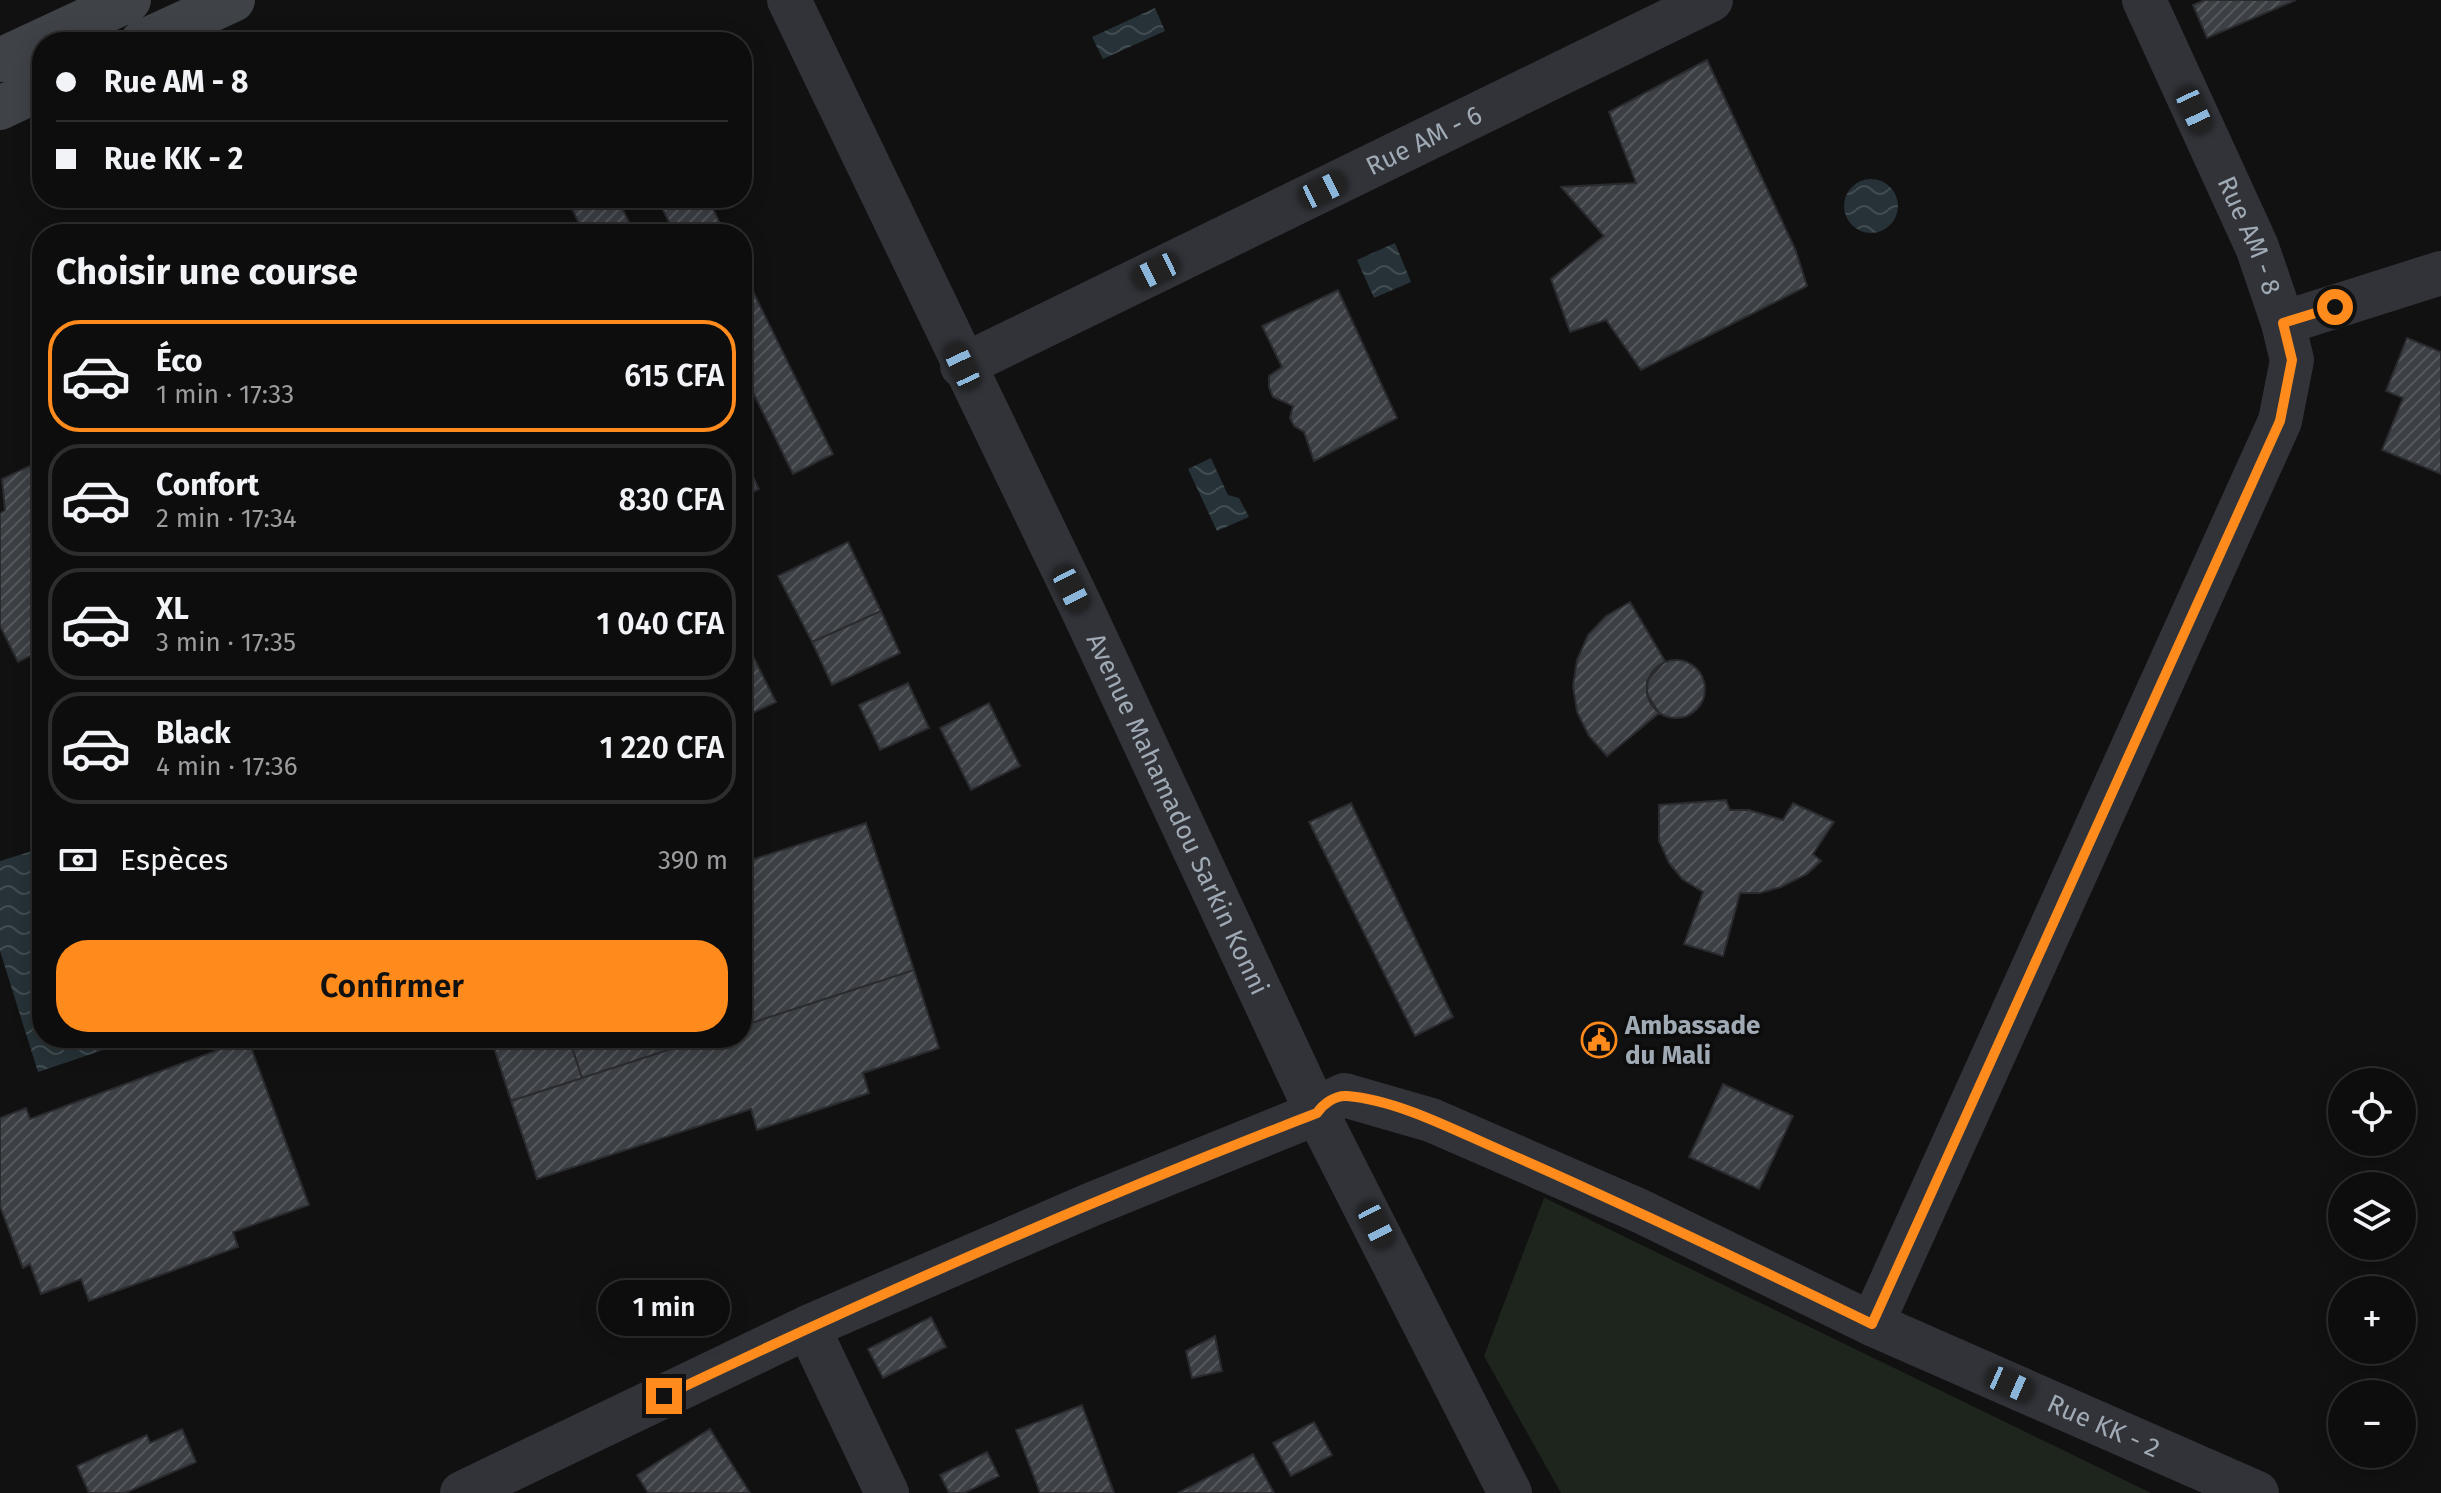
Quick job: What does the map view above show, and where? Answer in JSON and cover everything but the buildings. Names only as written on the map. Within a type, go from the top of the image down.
[{"type":"main road","points":[[60,32],[129,0]]},
{"type":"main road","points":[[164,32],[233,0]]},
{"type":"main road","points":[[0,60],[32,45]]},
{"type":"main road","points":[[0,108],[32,93]]},
{"type":"street","name":"Avenue Mahamadou Sarkin Konni","points":[[789,0],[1090,628],[1317,1113],[1510,1493]]},
{"type":"street","name":"Rue AM - 6","points":[[962,366],[1711,0]]},
{"type":"street","name":"Rue AM - 8","points":[[2144,0],[2257,247],[2283,323],[2441,273]]},
{"type":"street","points":[[1872,1324],[2280,421],[2292,360],[2283,323]]},
{"type":"street","name":"Rue KK - 2","points":[[462,1493],[808,1327],[1090,1205],[1317,1113],[1323,1105],[1344,1095],[1431,1120],[1640,1211],[1872,1324],[2257,1493]]},
{"type":"street","points":[[808,1327],[887,1493]]},
{"type":"shaded area","points":[[1544,1198],[2151,1493],[1561,1493],[1484,1356]]},
{"type":"water","points":[[1155,8],[1165,31],[1103,59],[1092,37]]},
{"type":"water","points":[[1871,179],[1890,187],[1898,206],[1890,225],[1871,233],[1852,225],[1844,206],[1852,187]]},
{"type":"water","points":[[1395,243],[1411,282],[1374,298],[1357,260]]},
{"type":"water","points":[[1211,458],[1228,495],[1239,498],[1249,517],[1217,531],[1188,469]]},
{"type":"water","points":[[32,851],[32,1048],[109,1048],[38,1072],[0,951],[0,861]]},
{"type":"place","name":"Ambassade du Mali","points":[[1599,1040]]},
{"type":"route","points":[[664,1396],[808,1327],[1211,1154],[1317,1113],[1332,1099],[1344,1095],[1431,1120],[1536,1165],[1640,1211],[1872,1324],[2280,421],[2292,360],[2283,323],[2335,307]]}]
